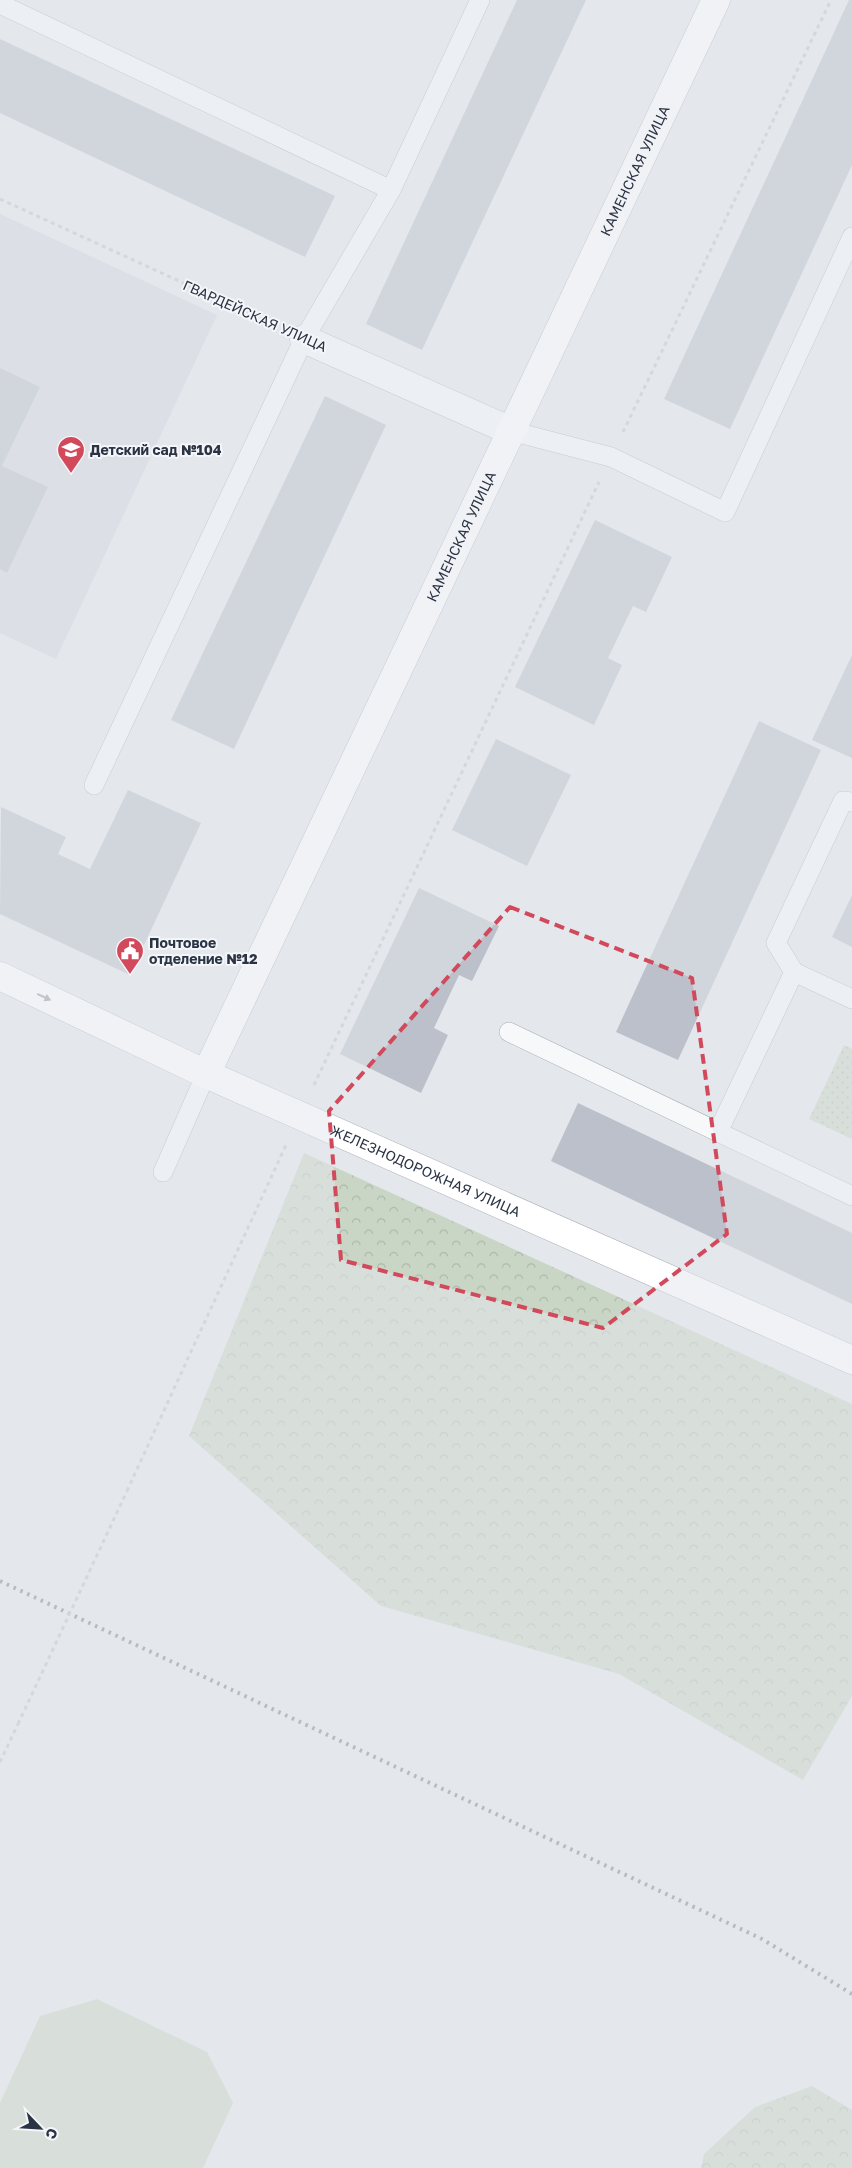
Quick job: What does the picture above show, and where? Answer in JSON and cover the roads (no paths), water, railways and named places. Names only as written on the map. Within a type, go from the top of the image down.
[{"type":"street","name":"КАМЕНСКАЯ УЛИЦА","points":[[206,1074],[716,0]]},
{"type":"street","name":"ГВАРДЕЙСКАЯ УЛИЦА","points":[[304,338],[511,431]]},
{"type":"street","name":"ЖЕЛЕЗНОДОРОЖНАЯ УЛИЦА","points":[[0,976],[206,1074],[852,1360]]},
{"type":"lane","points":[[94,785],[304,338],[391,190],[480,0]]},
{"type":"lane","points":[[0,4],[391,190]]},
{"type":"lane","points":[[511,431],[611,456],[725,512],[852,237]]},
{"type":"lane","points":[[852,802],[843,801],[776,943],[794,972],[852,999]]},
{"type":"lane","points":[[718,1132],[794,972]]},
{"type":"lane","points":[[509,1032],[852,1196]]},
{"type":"lane","points":[[162,1172],[206,1074]]},
{"type":"railway","points":[[0,1581],[762,1939],[852,1994]]},
{"type":"place","name":"Детский сад №104","points":[[71,474]]},
{"type":"place","name":"Почтовое отделение №12","points":[[130,975]]}]
